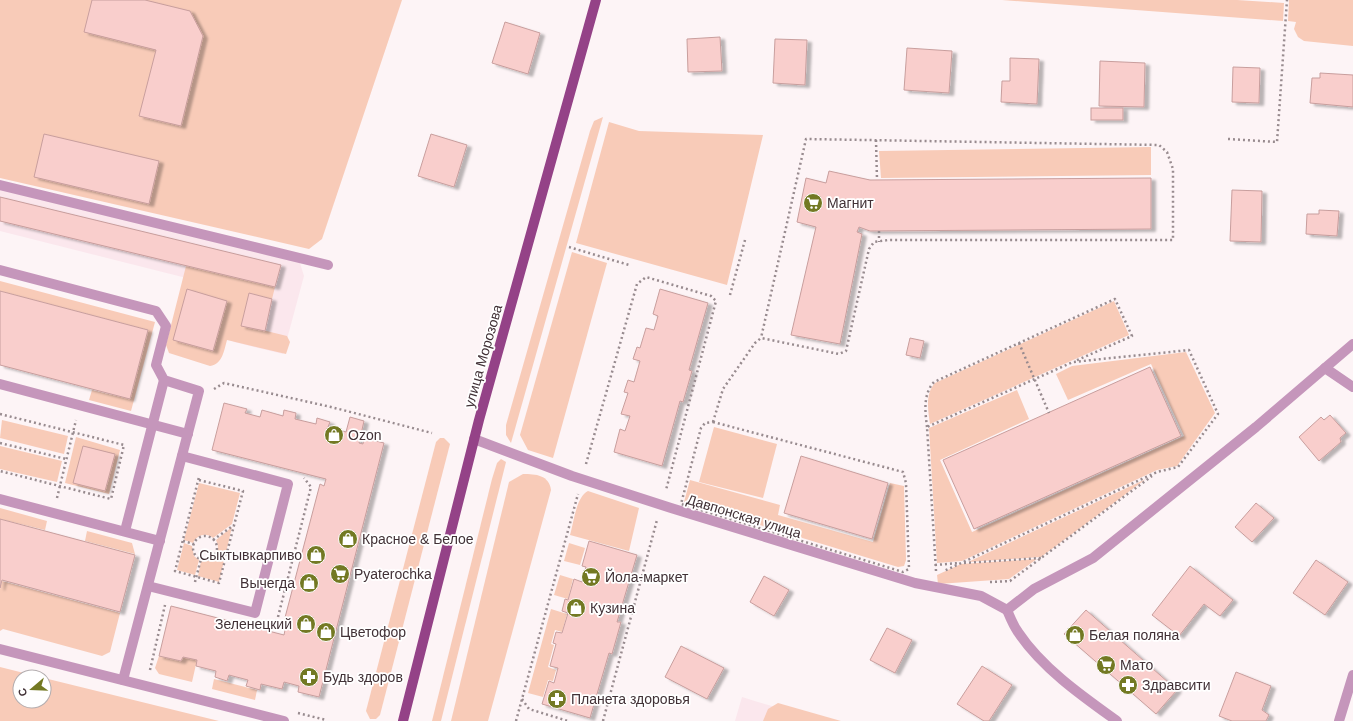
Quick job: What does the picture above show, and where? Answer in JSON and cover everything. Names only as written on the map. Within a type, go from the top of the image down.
[{"type":"main road","name":"улица Морозова","points":[[403,721],[474,439],[596,0]]},
{"type":"street","points":[[0,185],[328,265]]},
{"type":"street","points":[[0,270],[156,311],[166,326],[156,365],[164,380],[124,531]]},
{"type":"street","points":[[1117,721],[1085,698],[1037,656],[1017,631],[1007,610],[1034,589],[1093,558],[1179,491],[1353,344]]},
{"type":"street","points":[[1326,368],[1353,387]]},
{"type":"street","points":[[123,680],[199,391],[164,380]]},
{"type":"street","points":[[0,384],[188,434]]},
{"type":"street","name":"Давпонская улица","points":[[474,439],[572,476],[671,508],[915,583],[980,596],[1007,610]]},
{"type":"street","points":[[148,586],[256,613],[288,484],[182,456]]},
{"type":"street","points":[[0,499],[160,541]]},
{"type":"street","points":[[0,649],[284,721]]},
{"type":"street","points":[[1340,721],[1353,675]]},
{"type":"path","points":[[1228,139],[1277,142],[1287,0]]},
{"type":"path","points":[[713,422],[723,389],[755,343],[761,338],[806,139],[1160,145],[1167,152],[1173,169],[1173,240],[888,240],[874,242],[869,249],[846,351],[839,354],[761,338]]},
{"type":"path","points":[[876,140],[877,180]]},
{"type":"path","points":[[879,231],[879,242]]},
{"type":"path","points":[[730,295],[745,240]]},
{"type":"path","points":[[569,247],[630,265]]},
{"type":"path","points":[[927,427],[1034,379],[1132,336],[1115,299],[934,382],[930,387],[925,407],[936,575],[1157,472],[1178,467],[1218,414],[1189,350],[1073,362]]},
{"type":"path","points":[[1019,343],[1049,413]]},
{"type":"path","points":[[213,390],[224,383],[331,407],[432,433]]},
{"type":"path","points":[[0,414],[124,445],[110,499],[0,471]]},
{"type":"path","points":[[713,422],[903,472],[906,484],[909,569],[903,572],[681,504],[701,428],[705,423],[713,422]]},
{"type":"path","points":[[60,486],[73,432]]},
{"type":"path","points":[[0,443],[66,459]]},
{"type":"path","points":[[988,582],[1010,581],[1157,472]]},
{"type":"path","points":[[265,622],[272,624],[276,622],[278,617],[311,487],[304,478],[296,476]]},
{"type":"path","points":[[199,480],[243,491],[234,524],[219,583],[175,571],[199,480]]},
{"type":"path","points":[[213,540],[234,524]]},
{"type":"path","points":[[203,536],[213,540],[216,547],[215,554],[209,559],[201,559],[195,554],[194,544],[197,540],[203,536]]},
{"type":"path","points":[[183,541],[194,544]]},
{"type":"path","points":[[935,565],[1041,558]]},
{"type":"path","points":[[196,577],[201,559]]},
{"type":"path","points":[[151,672],[149,669],[161,618],[165,605],[169,601]]},
{"type":"path","points":[[522,699],[529,709],[568,721]]},
{"type":"shaded area","points":[[0,0],[402,0],[322,239],[309,249],[0,178]]},
{"type":"shaded area","points":[[1002,0],[1237,0],[1284,3],[1283,21]]},
{"type":"shaded area","points":[[1289,0],[1353,0],[1353,46],[1304,41],[1298,37],[1294,29],[1296,22],[1288,21]]},
{"type":"shaded area","points":[[603,117],[511,443],[506,435],[506,425],[590,131],[594,121]]},
{"type":"shaded area","points":[[609,122],[639,131],[763,135],[727,285],[576,243]]},
{"type":"shaded area","points":[[1151,147],[1151,175],[881,178],[879,151]]},
{"type":"shaded area","points":[[0,187],[299,260],[304,276],[283,354],[234,342],[230,337],[226,288],[0,231]]},
{"type":"shaded area","points":[[572,252],[607,263],[553,458],[528,450],[520,435]]},
{"type":"shaded area","points":[[186,266],[275,287],[272,299],[249,293],[242,325],[287,336],[290,342],[286,354],[227,340],[220,360],[214,365],[210,366],[169,353],[166,345]]},
{"type":"shaded area","points":[[0,281],[155,322],[131,411],[89,400],[92,390],[130,399],[148,330],[0,291]]},
{"type":"shaded area","points":[[1114,301],[1129,335],[930,424],[928,397],[935,383]]},
{"type":"shaded area","points":[[1186,352],[1215,413],[1177,466],[1157,470],[962,561],[937,563],[929,428],[1017,390],[1029,419],[940,460],[972,532],[1184,436],[1151,364],[1068,400],[1056,374],[1072,366]]},
{"type":"shaded area","points":[[2,420],[68,436],[64,454],[0,438]]},
{"type":"shaded area","points":[[714,427],[777,444],[763,498],[699,482]]},
{"type":"shaded area","points":[[76,437],[120,450],[109,494],[65,483]]},
{"type":"shaded area","points":[[440,438],[444,438],[450,444],[380,715],[376,719],[370,719],[366,711],[436,442]]},
{"type":"shaded area","points":[[0,446],[62,461],[57,482],[0,469]]},
{"type":"shaded area","points":[[501,459],[506,462],[441,721],[432,721],[492,479],[497,463]]},
{"type":"shaded area","points":[[523,474],[533,474],[545,478],[550,485],[551,490],[488,721],[451,721],[509,482]]},
{"type":"shaded area","points":[[1146,479],[1041,557],[968,562]]},
{"type":"shaded area","points":[[690,480],[780,505],[778,515],[873,542],[890,483],[904,486],[906,560],[904,566],[898,567],[684,502]]},
{"type":"shaded area","points":[[199,483],[240,493],[232,524],[213,538],[207,535],[202,535],[199,536],[193,543],[184,540]]},
{"type":"shaded area","points":[[588,491],[639,508],[629,551],[570,535],[578,504],[584,494]]},
{"type":"shaded area","points":[[0,508],[47,521],[45,530],[0,519]]},
{"type":"shaded area","points":[[232,527],[219,582],[198,576],[201,561],[209,561],[216,555],[218,546],[216,540]]},
{"type":"shaded area","points":[[87,531],[132,543],[135,554],[85,541]]},
{"type":"shaded area","points":[[184,543],[192,546],[194,556],[199,560],[195,575],[177,570]]},
{"type":"shaded area","points":[[569,543],[585,548],[580,565],[564,561]]},
{"type":"shaded area","points":[[1037,559],[1009,579],[938,584],[937,575],[961,564]]},
{"type":"shaded area","points":[[560,575],[573,579],[568,599],[554,595]]},
{"type":"shaded area","points":[[2,581],[120,613],[110,652],[102,656],[3,629],[0,631],[0,589]]},
{"type":"shaded area","points":[[551,609],[567,614],[562,632],[555,630],[551,644],[554,645],[548,667],[556,670],[553,681],[548,680],[543,697],[528,693]]},
{"type":"shaded area","points":[[159,656],[181,661],[183,657],[197,660],[192,682],[159,674],[155,668]]},
{"type":"shaded area","points":[[0,667],[12,670],[12,709],[52,709],[52,680],[219,721],[0,721]]},
{"type":"shaded area","points":[[214,679],[257,690],[255,700],[212,689]]},
{"type":"shaded area","points":[[742,697],[758,702],[825,721],[735,721]]},
{"type":"shaded area","points":[[778,703],[841,721],[763,721],[768,709]]},
{"type":"building","points":[[92,0],[145,0],[190,11],[203,36],[181,126],[139,116],[156,50],[84,32]]},
{"type":"building","points":[[505,22],[540,33],[528,74],[492,63]]},
{"type":"building","points":[[720,37],[722,71],[688,72],[687,39]]},
{"type":"building","points":[[775,39],[807,40],[805,85],[773,83]]},
{"type":"building","points":[[907,48],[952,51],[949,93],[904,90]]},
{"type":"building","points":[[1010,58],[1039,59],[1037,104],[1001,102],[1002,81],[1010,81]]},
{"type":"building","points":[[1100,61],[1145,63],[1144,107],[1099,106]]},
{"type":"building","points":[[1233,67],[1260,68],[1259,103],[1232,102]]},
{"type":"building","points":[[1320,73],[1353,75],[1353,107],[1310,103],[1312,78],[1320,78]]},
{"type":"building","points":[[1091,108],[1123,108],[1123,120],[1091,120]]},
{"type":"building","points":[[44,134],[159,161],[149,204],[34,177]]},
{"type":"building","points":[[431,134],[467,145],[454,187],[418,176]]},
{"type":"building","points":[[829,171],[870,180],[1151,178],[1151,229],[870,231],[859,227],[857,232],[862,234],[840,344],[791,335],[816,227],[797,222],[806,178],[826,183]]},
{"type":"building","points":[[1232,190],[1262,191],[1261,242],[1230,241]]},
{"type":"building","points":[[0,197],[281,265],[275,287],[0,221]]},
{"type":"building","points":[[1319,210],[1339,211],[1337,236],[1306,234],[1307,214],[1319,214]]},
{"type":"building","points":[[187,289],[227,301],[213,351],[173,340]]},
{"type":"building","points":[[660,289],[708,303],[689,370],[692,371],[683,402],[680,401],[662,466],[614,452],[620,429],[625,431],[630,416],[621,414],[628,393],[624,392],[628,380],[634,382],[640,361],[633,359],[637,347],[640,348],[646,328],[654,330],[658,316],[653,314]]},
{"type":"building","points":[[0,291],[148,330],[130,399],[0,365]]},
{"type":"building","points":[[249,293],[272,299],[265,331],[241,326]]},
{"type":"building","points":[[910,338],[924,341],[920,358],[906,355]]},
{"type":"building","points":[[1150,367],[1181,436],[974,529],[943,460]]},
{"type":"building","points":[[224,403],[247,409],[245,413],[260,417],[262,410],[283,416],[284,410],[296,413],[295,419],[316,424],[317,418],[330,422],[328,427],[346,432],[350,417],[364,421],[359,443],[363,444],[364,438],[384,443],[319,697],[298,692],[299,686],[284,682],[282,689],[261,684],[260,690],[246,686],[248,680],[229,675],[227,681],[215,677],[216,671],[196,666],[197,660],[183,657],[181,661],[159,656],[171,606],[284,635],[285,630],[282,629],[320,484],[324,486],[326,479],[212,450]]},
{"type":"building","points":[[1330,415],[1346,433],[1340,438],[1341,442],[1319,461],[1299,437],[1321,417],[1324,420]]},
{"type":"building","points":[[83,446],[115,454],[105,491],[73,483]]},
{"type":"building","points":[[801,456],[888,483],[872,539],[784,513]]},
{"type":"building","points":[[1256,503],[1274,518],[1252,542],[1235,527]]},
{"type":"building","points":[[0,519],[135,555],[120,612],[2,580],[0,588]]},
{"type":"building","points":[[589,541],[637,555],[617,622],[621,622],[612,654],[609,653],[590,718],[542,704],[549,681],[554,683],[558,668],[550,666],[556,644],[553,643],[556,632],[562,633],[568,613],[562,611],[565,599],[568,600],[574,579],[582,582],[586,567],[582,566]]},
{"type":"building","points":[[1316,560],[1348,582],[1325,615],[1293,593]]},
{"type":"building","points":[[1190,566],[1233,600],[1220,616],[1204,604],[1179,636],[1152,615]]},
{"type":"building","points":[[764,576],[789,590],[774,616],[750,602]]},
{"type":"building","points":[[1086,610],[1177,690],[1156,714],[1064,634]]},
{"type":"building","points":[[887,628],[912,640],[895,673],[870,660]]},
{"type":"building","points":[[681,646],[724,668],[707,699],[665,677]]},
{"type":"building","points":[[982,666],[1012,685],[989,721],[984,721],[957,704]]},
{"type":"building","points":[[1236,672],[1271,686],[1262,710],[1269,715],[1266,721],[1232,721],[1219,716]]},
{"type":"place","name":"Магнит","points":[[813,203]]},
{"type":"place","name":"Ozon","points":[[334,435]]},
{"type":"place","name":"Красное & Белое","points":[[348,539]]},
{"type":"place","name":"Сыктывкарпиво","points":[[316,555]]},
{"type":"place","name":"Pyaterochka","points":[[340,574]]},
{"type":"place","name":"Йола-маркет","points":[[591,577]]},
{"type":"place","name":"Вычегда","points":[[309,583]]},
{"type":"place","name":"Кузина","points":[[576,608]]},
{"type":"place","name":"Зеленецкий","points":[[306,624]]},
{"type":"place","name":"Цветофор","points":[[326,632]]},
{"type":"place","name":"Белая поляна","points":[[1075,635]]},
{"type":"place","name":"Мато","points":[[1106,665]]},
{"type":"place","name":"Будь здоров","points":[[309,677]]},
{"type":"place","name":"Здравсити","points":[[1128,685]]},
{"type":"place","name":"Планета здоровья","points":[[557,699]]}]
